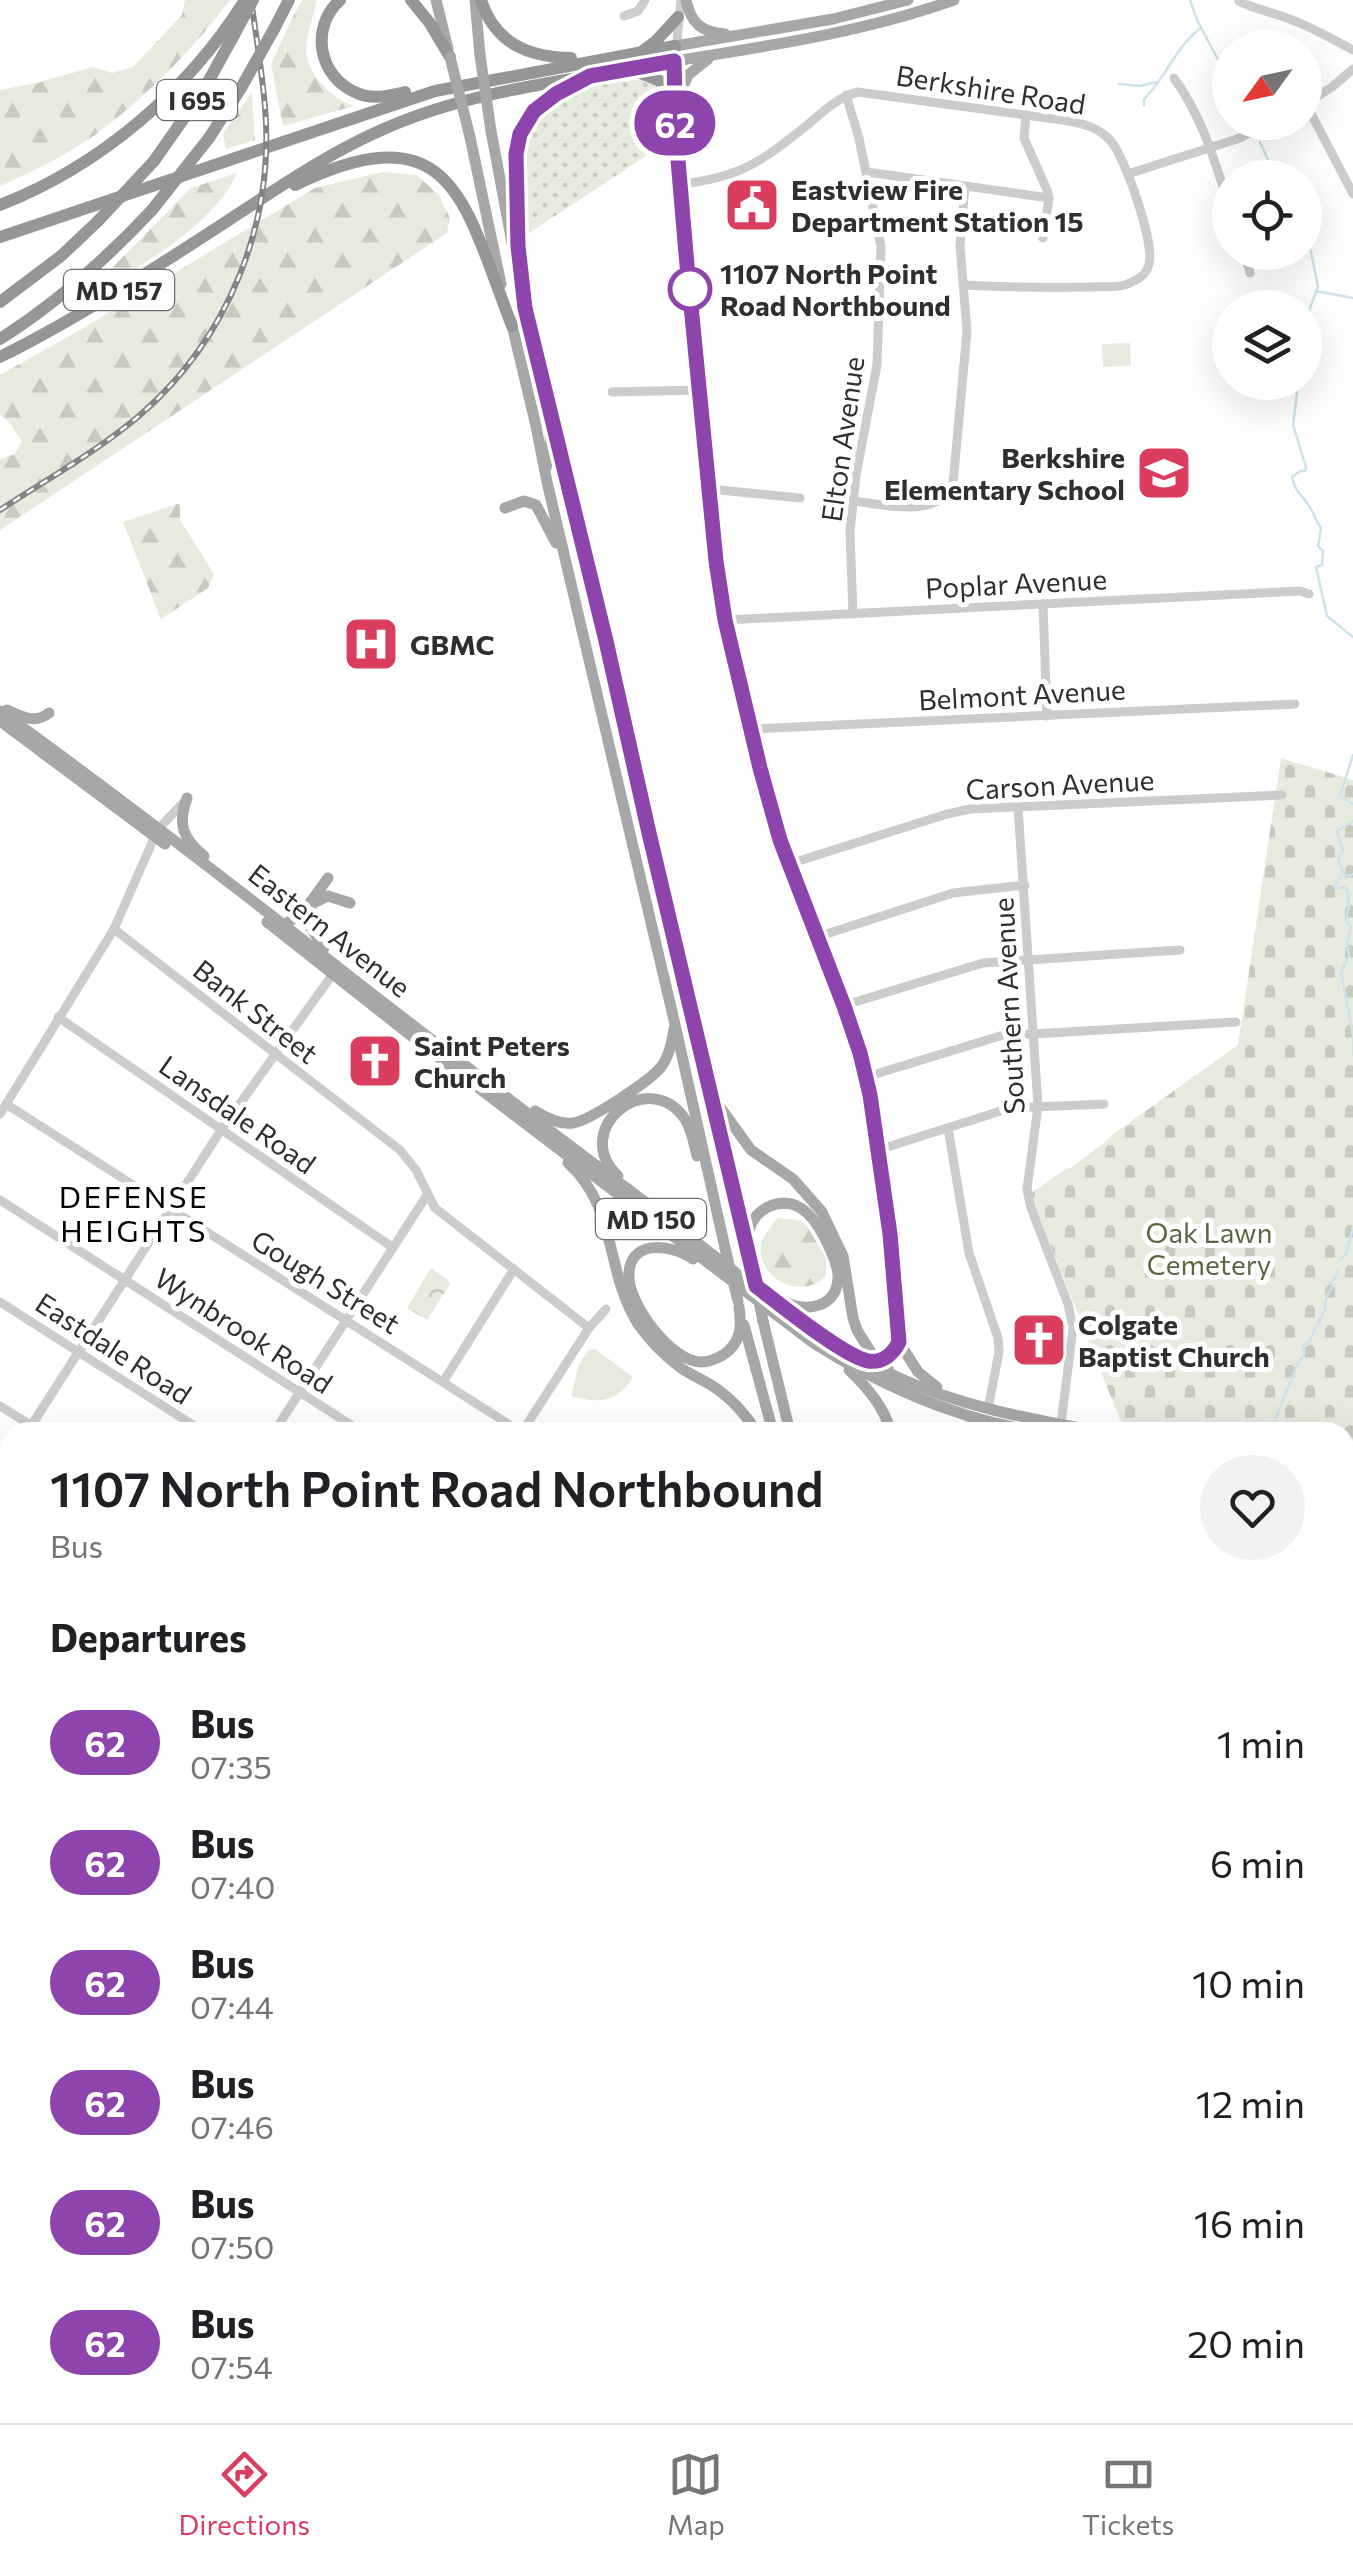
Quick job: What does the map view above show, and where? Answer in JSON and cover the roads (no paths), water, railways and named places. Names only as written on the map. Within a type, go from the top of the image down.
[{"type":"highway","points":[[0,205],[74,168],[131,128],[188,74],[244,0]]},
{"type":"highway","name":"I 695","points":[[0,302],[61,256],[154,161],[203,91],[253,0]]},
{"type":"highway","name":"I 695","points":[[0,339],[78,282],[152,210],[209,138],[289,0]]},
{"type":"highway","points":[[340,0],[326,17],[321,48],[337,82],[360,95],[382,97],[457,86],[642,52],[675,54]]},
{"type":"highway","points":[[411,0],[450,57]]},
{"type":"highway","points":[[478,0],[504,36],[528,53],[599,60]]},
{"type":"highway","points":[[642,52],[678,18]]},
{"type":"highway","points":[[235,216],[324,158],[443,106],[503,91],[630,69],[675,54]]},
{"type":"highway","points":[[630,69],[658,79],[674,106]]},
{"type":"highway","points":[[525,308],[518,246],[518,141],[534,111],[590,76]]},
{"type":"highway","points":[[0,236],[379,108],[457,86]]},
{"type":"highway","points":[[235,216],[304,180],[340,167],[388,157],[415,160],[443,176],[457,194],[512,326]]},
{"type":"highway","points":[[0,246],[122,197]]},
{"type":"highway","name":"MD 157","points":[[0,358],[84,312],[235,216]]},
{"type":"main road","points":[[436,0],[724,1248],[769,1422]]},
{"type":"main road","points":[[478,0],[480,55],[491,131],[525,308],[790,1422]]},
{"type":"main road","points":[[684,0],[698,26],[722,34],[833,19],[908,0]]},
{"type":"main road","points":[[675,54],[716,54],[877,22],[954,0]]},
{"type":"main road","points":[[675,54],[745,33]]},
{"type":"main road","points":[[674,106],[688,75],[716,54]]},
{"type":"main road","points":[[545,470],[552,455],[546,391]]},
{"type":"main road","points":[[505,508],[524,501],[541,510],[568,571]]},
{"type":"main road","points":[[0,709],[34,720],[50,714]]},
{"type":"main road","name":"Eastern Avenue","points":[[0,709],[156,833]]},
{"type":"main road","name":"Eastern Avenue","points":[[0,721],[156,833],[663,1215],[836,1357],[923,1400],[992,1422]]},
{"type":"main road","points":[[187,798],[181,817],[190,843],[224,871],[257,909]]},
{"type":"main road","points":[[283,924],[298,917],[311,904],[328,878]]},
{"type":"main road","points":[[311,904],[328,896],[350,902]]},
{"type":"main road","points":[[311,904],[309,915],[314,935],[336,970]]},
{"type":"main road","name":"Eastern Avenue","points":[[257,909],[283,924],[549,1141],[757,1294],[898,1378],[1033,1422]]},
{"type":"main road","points":[[492,1087],[506,1091],[554,1121],[567,1124],[582,1120],[658,1070],[666,1060],[674,1020]]},
{"type":"main road","points":[[710,1090],[743,1141],[802,1188],[830,1224],[846,1264],[857,1330],[870,1351],[898,1378]]},
{"type":"main road","points":[[663,1215],[612,1172],[605,1159],[602,1139],[618,1109],[630,1102],[651,1099],[676,1108],[690,1130],[709,1178]]},
{"type":"main road","points":[[549,1141],[594,1194],[607,1224],[616,1276],[640,1326],[680,1367],[730,1399],[749,1422]]},
{"type":"main road","points":[[738,1304],[742,1322],[735,1344],[712,1361],[692,1361],[667,1344],[643,1314],[629,1284],[630,1265],[648,1248],[662,1246],[685,1254],[757,1294],[797,1308],[816,1307],[833,1295],[837,1269],[826,1240],[813,1218],[800,1206],[770,1206],[758,1214],[748,1230],[747,1247]]},
{"type":"main road","points":[[865,1360],[890,1355],[899,1342],[918,1372],[957,1400]]},
{"type":"main road","points":[[836,1357],[867,1388],[886,1422]]},
{"type":"street","points":[[624,16],[638,10],[644,0]]},
{"type":"street","points":[[684,0],[678,18],[674,106],[725,620],[769,803],[866,1077],[890,1234],[899,1342]]},
{"type":"street","points":[[1239,1],[1310,28],[1353,50]]},
{"type":"street","points":[[1322,93],[1353,69]]},
{"type":"street","points":[[1174,78],[1193,106],[1215,160]]},
{"type":"street","name":"Berkshire Road","points":[[846,95],[865,92],[1069,121],[1096,129],[1117,149],[1150,251],[1148,269],[1136,281],[1117,286],[1057,288],[964,284]]},
{"type":"street","points":[[680,184],[713,180],[750,167],[846,95]]},
{"type":"street","name":"Elton Avenue","points":[[846,95],[860,138],[881,247],[874,385],[853,501],[853,614]]},
{"type":"street","points":[[1026,115],[1024,138],[1049,198],[1044,238]]},
{"type":"street","points":[[1322,136],[1353,194]]},
{"type":"street","points":[[1128,174],[1234,140]]},
{"type":"street","points":[[867,172],[1049,198]]},
{"type":"street","points":[[853,501],[918,508],[935,503],[951,490],[966,349],[960,246],[965,186]]},
{"type":"street","points":[[612,392],[700,390]]},
{"type":"street","points":[[710,490],[800,498]]},
{"type":"street","name":"Poplar Avenue","points":[[725,620],[1300,591],[1309,594]]},
{"type":"street","points":[[1043,604],[1047,716]]},
{"type":"street","name":"Belmont Avenue","points":[[751,729],[1294,704]]},
{"type":"street","name":"Carson Avenue","points":[[788,864],[970,809],[1282,795]]},
{"type":"street","points":[[0,1114],[114,929],[156,833],[187,798]]},
{"type":"street","name":"Southern Avenue","points":[[1018,807],[1038,1106],[1026,1190],[1068,1304],[1073,1328],[1061,1422]]},
{"type":"street","points":[[817,938],[953,893],[1025,885]]},
{"type":"street","name":"Bank Street","points":[[114,929],[400,1150],[416,1170],[435,1208],[589,1328]]},
{"type":"street","points":[[844,1006],[972,964],[1180,950]]},
{"type":"street","points":[[34,1422],[221,1130],[336,970]]},
{"type":"street","name":"Lansdale Road","points":[[58,1017],[392,1247]]},
{"type":"street","points":[[866,1077],[985,1039],[1034,1032],[1236,1022]]},
{"type":"street","name":"Gough Street","points":[[6,1104],[505,1422]]},
{"type":"street","points":[[878,1150],[1010,1108],[1104,1104]]},
{"type":"street","points":[[948,1128],[969,1253],[998,1338],[988,1410]]},
{"type":"street","points":[[280,1422],[427,1195]]},
{"type":"street","name":"Wynbrook Road","points":[[0,1200],[346,1422]]},
{"type":"street","points":[[443,1382],[514,1270]]},
{"type":"street","name":"Eastdale Road","points":[[0,1302],[188,1422]]},
{"type":"street","points":[[528,1422],[589,1328],[606,1309]]},
{"type":"street","points":[[0,1406],[25,1422]]},
{"type":"waterway","points":[[1190,0],[1212,48]]},
{"type":"waterway","points":[[1144,105],[1144,99],[1178,53],[1201,28]]},
{"type":"waterway","points":[[1119,84],[1140,86],[1157,82]]},
{"type":"waterway","points":[[1260,142],[1268,160]]},
{"type":"waterway","points":[[1315,270],[1317,290]]},
{"type":"waterway","points":[[1322,292],[1353,298]]},
{"type":"waterway","points":[[1296,400],[1293,425],[1306,467],[1292,477],[1293,482],[1321,528],[1318,546],[1323,551],[1322,565],[1316,567],[1327,616],[1353,637]]},
{"type":"waterway","points":[[1353,755],[1340,796],[1353,804]]},
{"type":"waterway","points":[[1353,821],[1337,831],[1343,851],[1338,858],[1343,872],[1335,887],[1347,889],[1349,905],[1349,956],[1341,972],[1353,1055]]},
{"type":"waterway","points":[[1344,873],[1353,874]]},
{"type":"waterway","points":[[1341,1260],[1353,1227]]},
{"type":"waterway","points":[[1274,1422],[1304,1355],[1303,1346],[1310,1342],[1322,1315],[1337,1271]]},
{"type":"railway","points":[[0,510],[90,453],[140,415],[171,385],[221,315],[253,235],[262,193],[265,107],[251,0]]},
{"type":"place","name":"Eastview Fire Department Station 15","points":[[752,205]]},
{"type":"place","name":"1107 North Point Road Northbound","points":[[690,289]]},
{"type":"place","name":"Berkshire Elementary School","points":[[1164,473]]},
{"type":"place","name":"GBMC","points":[[371,644]]},
{"type":"place","name":"Saint Peters Church","points":[[375,1061]]},
{"type":"place","name":"Colgate Baptist Church","points":[[1039,1340]]},
{"type":"district","name":"DEFENSE HEIGHTS","points":[[134,1212]]},
{"type":"park label","name":"Oak Lawn Cemetery","points":[[1209,1248]]}]
